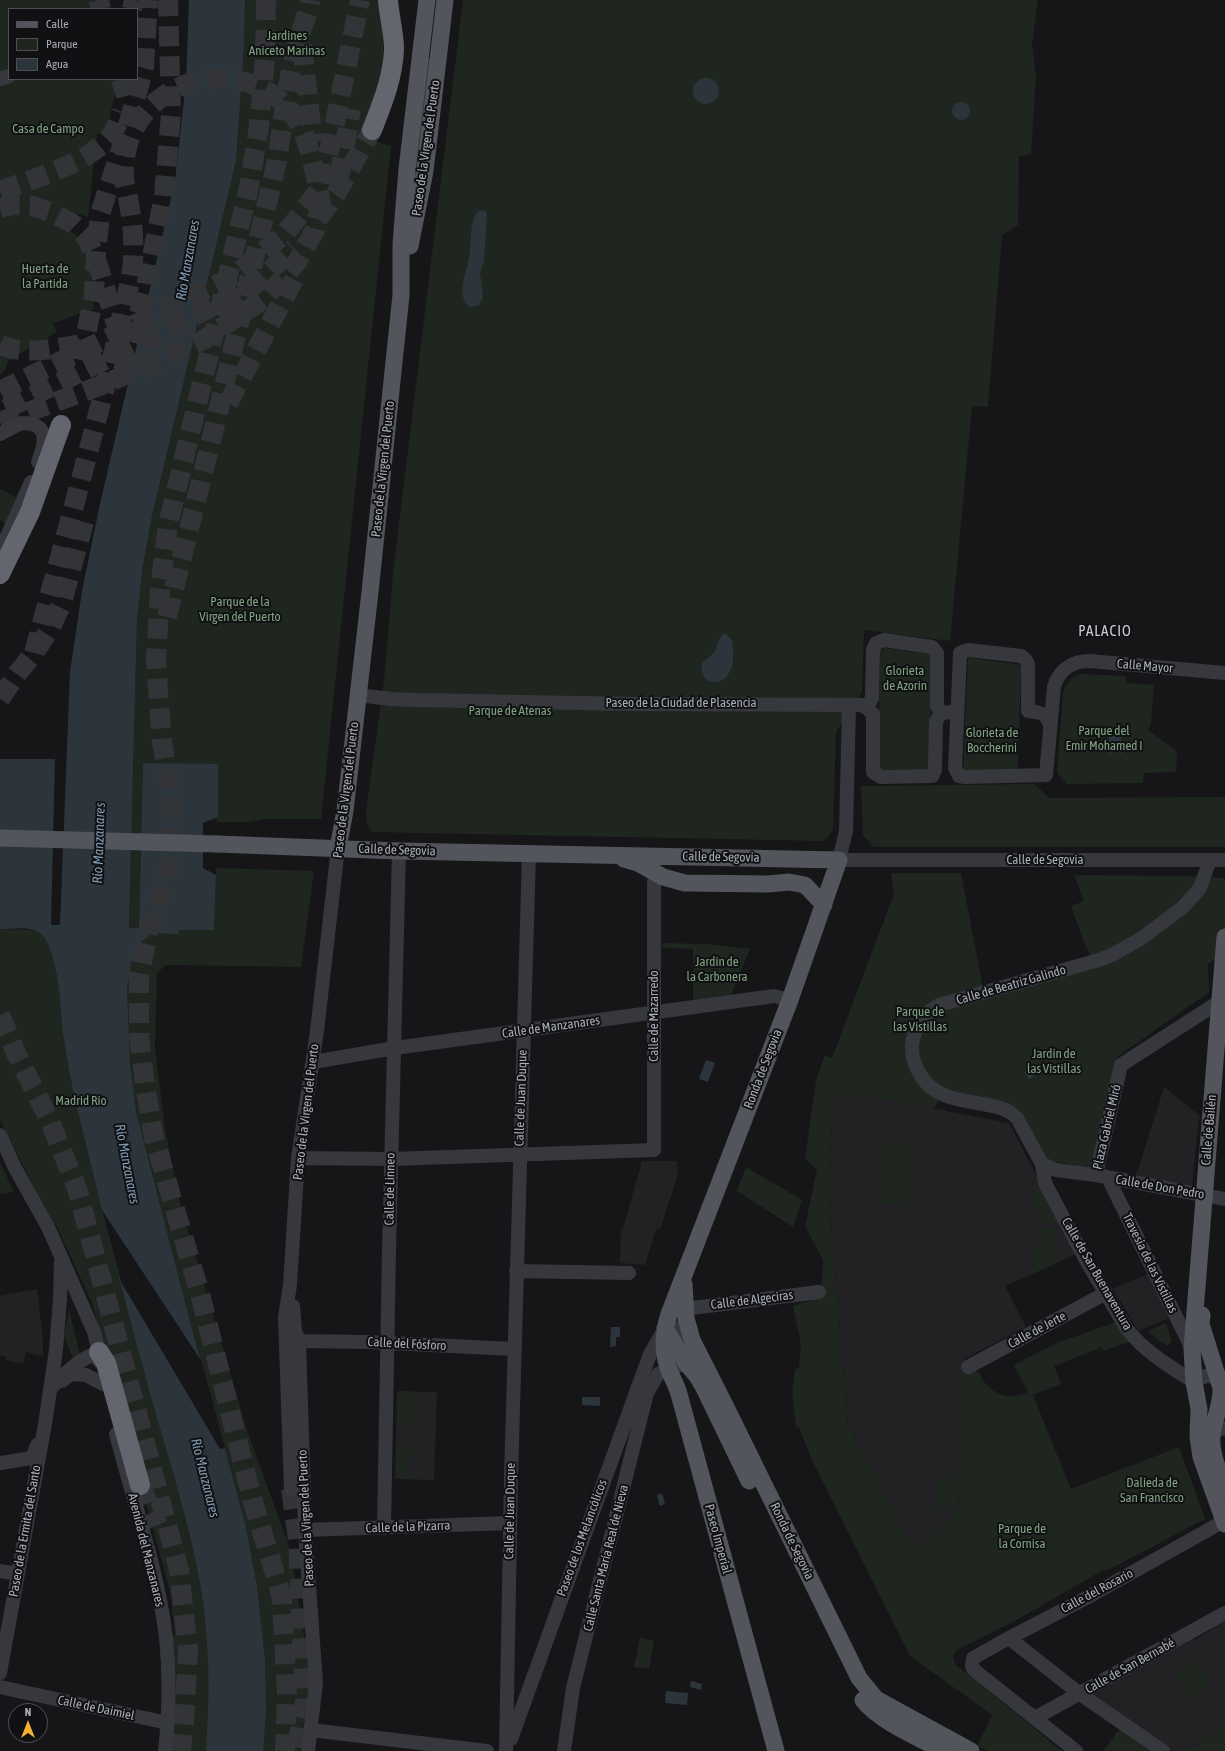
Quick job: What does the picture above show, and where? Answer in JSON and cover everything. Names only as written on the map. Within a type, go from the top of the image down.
[{"type":"highway","points":[[372,130],[382,105],[392,68],[394,49],[388,0]]},
{"type":"highway","points":[[0,574],[30,512],[61,424]]},
{"type":"highway","points":[[99,1352],[106,1363],[140,1485]]},
{"type":"main road","name":"Paseo de la Virgen del Puerto","points":[[401,295],[401,244],[407,168],[427,0]]},
{"type":"main road","name":"Paseo de la Virgen del Puerto","points":[[338,848],[345,810],[370,592],[401,295],[425,171],[445,0]]},
{"type":"main road","name":"Calle de Segovia","points":[[0,838],[399,851],[608,854],[839,860]]},
{"type":"main road","name":"Calle de Segovia","points":[[608,854],[638,862],[664,877],[685,883],[768,884],[789,882],[804,885],[824,905]]},
{"type":"main road","name":"Ronda de Segovia","points":[[839,860],[790,1000],[667,1321],[686,1363],[697,1376],[704,1388],[851,1684],[868,1707],[893,1724],[944,1751]]},
{"type":"main road","name":"Calle de Bailén","points":[[1214,1197],[1219,1002],[1225,937]]},
{"type":"main road","name":"Calle de Bailén","points":[[1194,1382],[1192,1349],[1197,1324],[1214,1197],[1225,1043]]},
{"type":"main road","name":"Ronda de Segovia","points":[[684,1278],[685,1308],[692,1340],[859,1678],[876,1699],[971,1751]]},
{"type":"main road","name":"Paseo Imperial","points":[[667,1321],[664,1346],[666,1370],[678,1389],[776,1751]]},
{"type":"main road","points":[[1197,1324],[1222,1391],[1219,1431],[1213,1452],[1225,1489]]},
{"type":"main road","points":[[1194,1382],[1198,1402],[1199,1452],[1225,1522]]},
{"type":"street","name":"Paseo de la Virgen del Puerto","points":[[401,295],[436,0]]},
{"type":"street","points":[[0,434],[22,424],[28,423],[38,427],[43,433],[44,444],[30,485],[0,552]]},
{"type":"street","points":[[854,705],[866,705],[872,698],[873,650],[876,643],[884,640],[926,646],[936,650],[937,706],[940,711],[950,712]]},
{"type":"street","points":[[1050,725],[1044,714],[1028,711],[1028,664],[1025,659],[1021,656],[968,650],[960,653],[950,712],[956,773],[961,777],[1046,775],[1050,725],[1052,696]]},
{"type":"street","name":"Calle Mayor","points":[[1052,696],[1056,678],[1067,667],[1076,662],[1090,661],[1225,673]]},
{"type":"street","name":"Paseo de la Ciudad de Plasencia","points":[[358,695],[392,699],[423,700],[854,705]]},
{"type":"street","points":[[1039,712],[1047,708],[1052,696]]},
{"type":"street","points":[[854,705],[870,709],[873,714],[873,772],[881,777],[932,776],[935,770],[936,722],[940,714],[950,712]]},
{"type":"street","points":[[839,860],[846,831],[854,705]]},
{"type":"street","name":"Paseo de la Virgen del Puerto","points":[[292,1489],[285,1317],[290,1285],[298,1158],[313,1062],[338,848]]},
{"type":"street","name":"Calle de Linneo","points":[[384,1528],[399,851]]},
{"type":"street","name":"Calle de Juan Duque","points":[[507,1751],[514,1349],[529,853]]},
{"type":"street","name":"Calle de Segovia","points":[[839,860],[1225,860]]},
{"type":"street","name":"Calle de Beatriz Galindo","points":[[1042,1164],[1019,1121],[1011,1112],[961,1101],[944,1095],[924,1081],[916,1069],[912,1054],[912,1041],[916,1028],[930,1011],[938,1005],[1099,960],[1114,954],[1142,938],[1183,907],[1200,888],[1210,860]]},
{"type":"street","name":"Calle de Mazarredo","points":[[519,1156],[654,1150],[654,882]]},
{"type":"street","name":"Calle de Manzanares","points":[[313,1062],[395,1048],[774,996],[790,1000]]},
{"type":"street","name":"Plaza Gabriel Miró","points":[[1042,1164],[1056,1170],[1102,1177],[1121,1065],[1219,1002]]},
{"type":"street","name":"Paseo de la Ermita del Santo","points":[[0,1136],[15,1168],[48,1227],[94,1332],[99,1352]]},
{"type":"street","points":[[298,1158],[391,1159],[519,1156]]},
{"type":"street","name":"Calle de San Buenaventura","points":[[1042,1164],[1045,1183],[1088,1264],[1127,1329],[1136,1340],[1161,1360],[1194,1382]]},
{"type":"street","name":"Calle de Don Pedro","points":[[1102,1177],[1214,1197]]},
{"type":"street","name":"Travesía de las Vistillas","points":[[1102,1177],[1192,1349]]},
{"type":"street","name":"Paseo de la Ermita del Santo","points":[[0,1673],[45,1424],[56,1350],[60,1299],[61,1257]]},
{"type":"street","points":[[516,1271],[629,1273]]},
{"type":"street","name":"Paseo de la Virgen del Puerto","points":[[290,1285],[295,1331],[299,1341],[305,1530],[316,1683],[308,1751]]},
{"type":"street","name":"Calle de Algeciras","points":[[667,1321],[679,1308],[819,1292]]},
{"type":"street","name":"Calle de Jerte","points":[[968,1367],[1106,1293]]},
{"type":"street","points":[[667,1321],[672,1326],[685,1332],[692,1340]]},
{"type":"street","name":"Paseo de los Melancólicos","points":[[507,1751],[650,1354],[667,1321]]},
{"type":"street","name":"Calle del Fósforo","points":[[299,1341],[514,1349]]},
{"type":"street","points":[[50,1389],[72,1366],[99,1352]]},
{"type":"street","name":"Avenida del Manzanares","points":[[99,1352],[99,1366],[103,1384],[160,1601],[166,1638],[169,1674],[168,1723],[164,1751]]},
{"type":"street","points":[[650,1354],[655,1365],[666,1370]]},
{"type":"street","name":"Calle Santa María Real de Nieva","points":[[564,1751],[573,1688],[647,1393],[658,1374],[686,1363]]},
{"type":"street","points":[[50,1389],[71,1374],[86,1376],[103,1384]]},
{"type":"street","points":[[1194,1382],[1205,1376],[1212,1375],[1222,1391],[1212,1404],[1198,1402]]},
{"type":"street","points":[[0,1463],[32,1458],[45,1424]]},
{"type":"street","name":"Calle del Rosario","points":[[1035,1718],[974,1670],[972,1662],[974,1658],[977,1655],[1090,1596],[1225,1522]]},
{"type":"street","name":"Calle de la Pizarra","points":[[305,1530],[510,1524]]},
{"type":"street","points":[[0,1571],[18,1574]]},
{"type":"street","name":"Calle de San Bernabé","points":[[1035,1718],[1225,1613]]},
{"type":"street","points":[[1009,1638],[1080,1694],[1162,1751]]},
{"type":"street","name":"Calle de Daimiel","points":[[0,1687],[168,1723]]},
{"type":"street","points":[[1035,1718],[1076,1751]]},
{"type":"street","points":[[311,1730],[487,1751]]},
{"type":"shaded area","points":[[1164,1087],[1199,1115],[1192,1186],[1136,1176]]},
{"type":"shaded area","points":[[834,1094],[869,1096],[1009,1123],[1077,1254],[1005,1286],[1026,1327],[964,1359],[957,1480],[959,1511],[914,1549],[848,1425],[828,1189]]},
{"type":"shaded area","points":[[642,1161],[677,1161],[678,1175],[660,1229],[656,1229],[645,1265],[620,1263],[621,1229],[623,1229]]},
{"type":"shaded area","points":[[1150,1273],[1170,1312],[1167,1319],[1138,1331],[1113,1289]]},
{"type":"shaded area","points":[[37,1289],[43,1339],[43,1356],[26,1352],[23,1364],[6,1360],[6,1357],[0,1355],[0,1296]]},
{"type":"shaded area","points":[[397,1391],[437,1392],[434,1480],[395,1479]]},
{"type":"shaded area","points":[[1225,1621],[1225,1751],[1171,1751],[1092,1695],[1194,1638],[1195,1640]]},
{"type":"green space","points":[[0,0],[108,0],[111,8],[8,8],[8,80],[117,80],[118,82],[106,133],[97,134],[88,217],[70,211],[65,227],[87,243],[94,309],[53,323],[57,332],[8,361],[6,368],[0,375]]},
{"type":"green space","name":"Parque de la Virgen del Puerto","points":[[245,0],[379,0],[382,27],[383,54],[381,81],[373,107],[360,132],[378,142],[391,146],[321,819],[264,819],[250,822],[217,822],[218,765],[143,763],[139,928],[129,928],[137,618],[143,566],[152,516],[236,161],[244,49]]},
{"type":"green space","name":"Parque de Atenas","points":[[463,0],[1038,0],[1032,44],[1036,76],[1031,154],[1019,156],[1018,225],[1002,235],[988,407],[972,406],[950,641],[864,630],[862,692],[836,732],[833,829],[828,837],[822,841],[372,832],[369,829],[366,819],[367,808],[384,681],[393,573]]},
{"type":"green space","points":[[0,489],[18,498],[5,523],[0,520]]},
{"type":"green space","name":"Glorieta de Azorín","points":[[884,648],[929,654],[932,658],[929,769],[878,770],[880,651]]},
{"type":"green space","name":"Glorieta de Boccherini","points":[[968,658],[1017,664],[1021,667],[1018,766],[1016,769],[963,771]]},
{"type":"green space","name":"Parque del Emir Mohamed I","points":[[1081,674],[1126,676],[1126,683],[1154,685],[1151,724],[1148,730],[1177,751],[1176,772],[1144,773],[1143,783],[1067,784],[1057,773],[1063,692],[1070,680]]},
{"type":"green space","points":[[1034,784],[1050,798],[1225,797],[1225,847],[874,847],[863,835],[861,786]]},
{"type":"green space","name":"Madrid Río","points":[[216,868],[314,871],[301,967],[166,965],[157,973],[155,1048],[165,1129],[180,1203],[247,1430],[291,1552],[310,1676],[300,1751],[169,1751],[171,1635],[175,1635],[170,1592],[92,1303],[58,1229],[38,1195],[0,1120],[0,929],[179,933],[179,930],[214,930]]},
{"type":"green space","name":"Parque de las Vistillas","points":[[891,873],[961,873],[985,998],[1097,968],[1083,940],[1071,906],[1084,901],[1074,875],[1189,876],[1225,878],[1225,961],[1213,960],[1208,964],[1209,992],[1117,1057],[1092,1168],[1045,1160],[1010,1106],[973,1095],[944,1090],[934,1109],[869,1096],[834,1095],[828,1189],[848,1425],[914,1549],[959,1511],[957,1480],[963,1367],[979,1372],[987,1385],[999,1394],[1006,1396],[1020,1395],[1028,1392],[1014,1365],[1057,1343],[1116,1322],[1131,1341],[1103,1351],[1102,1347],[1054,1366],[1061,1384],[1033,1395],[1071,1489],[1179,1447],[1205,1519],[1108,1570],[1103,1570],[1017,1620],[957,1650],[953,1655],[955,1664],[1062,1751],[988,1751],[977,1746],[992,1715],[910,1656],[812,1460],[799,1427],[796,1427],[792,1392],[795,1369],[799,1368],[801,1345],[793,1306],[821,1297],[823,1260],[805,1226],[817,1170],[805,1159],[816,1080],[825,1055],[832,1058],[894,894]]},
{"type":"green space","name":"Jardín de la Carbonera","points":[[662,943],[708,944],[750,949],[731,995],[693,1000],[693,949],[662,948]]},
{"type":"green space","points":[[876,1142],[908,1143],[908,1205],[875,1205]]},
{"type":"green space","points":[[0,1162],[14,1192],[0,1194]]},
{"type":"green space","points":[[746,1167],[802,1200],[793,1227],[737,1191]]},
{"type":"green space","points":[[1036,1175],[1061,1223],[1038,1221],[1038,1210],[1032,1210]]},
{"type":"green space","points":[[1041,1227],[1056,1228],[1056,1252],[1061,1261],[1032,1274],[1034,1243],[1040,1243]]},
{"type":"green space","points":[[69,1309],[80,1355],[74,1360],[64,1337]]},
{"type":"green space","points":[[1166,1323],[1172,1341],[1168,1346],[1160,1342],[1148,1331]]},
{"type":"green space","points":[[398,1393],[413,1393],[412,1425],[397,1424]]},
{"type":"green space","points":[[397,1444],[412,1445],[410,1477],[396,1477]]},
{"type":"green space","points":[[956,1475],[956,1509],[936,1510],[936,1476]]},
{"type":"green space","points":[[640,1638],[654,1641],[649,1669],[634,1667]]},
{"type":"green space","points":[[1196,1663],[1212,1685],[1189,1698],[1173,1676]]},
{"type":"green space","points":[[1225,1727],[1225,1751],[1188,1751],[1220,1728],[1222,1729]]},
{"type":"green space","points":[[1120,1728],[1152,1751],[1103,1751]]},
{"type":"water","name":"Río Manzanares","points":[[189,0],[245,0],[244,49],[236,161],[152,516],[143,566],[137,618],[129,928],[139,928],[143,763],[218,764],[218,817],[203,823],[203,868],[216,875],[214,930],[179,930],[179,934],[153,933],[142,941],[131,963],[127,989],[130,1064],[136,1112],[190,1322],[245,1523],[257,1587],[265,1661],[266,1711],[263,1751],[206,1751],[208,1667],[206,1625],[200,1583],[189,1531],[128,1310],[75,1098],[63,1033],[54,960],[45,938],[36,931],[25,928],[0,929],[0,759],[55,759],[51,925],[60,925],[70,672],[82,591],[100,504],[175,181],[186,82]]},
{"type":"water","points":[[706,78],[715,82],[719,91],[715,100],[706,104],[697,100],[693,91],[697,82]]},
{"type":"water","points":[[961,102],[967,105],[970,111],[967,117],[961,120],[955,117],[952,111],[955,105]]},
{"type":"water","points":[[482,210],[486,211],[487,214],[484,262],[480,272],[483,297],[479,305],[470,307],[464,301],[463,282],[469,257],[473,222],[477,212]]},
{"type":"water","points":[[725,633],[732,640],[733,664],[726,677],[717,682],[712,682],[707,680],[704,676],[702,663],[714,653],[721,636]]},
{"type":"water","points":[[1109,733],[1115,736],[1121,733],[1121,740],[1128,743],[1121,747],[1121,754],[1115,750],[1109,754],[1109,747],[1103,744],[1109,740]]},
{"type":"water","points":[[706,1060],[715,1063],[708,1082],[699,1079]]},
{"type":"water","points":[[1031,1067],[1035,1075],[1029,1079],[1024,1072]]},
{"type":"water","points":[[611,1327],[620,1327],[620,1337],[616,1337],[616,1346],[610,1347]]},
{"type":"water","points":[[582,1397],[600,1397],[600,1406],[582,1405]]},
{"type":"water","points":[[662,1493],[665,1504],[660,1506],[657,1495]]},
{"type":"water","points":[[691,1681],[702,1684],[701,1690],[690,1687]]},
{"type":"water","points":[[666,1691],[688,1693],[687,1705],[665,1703]]},
{"type":"pier","points":[[102,1210],[202,1362],[225,1448],[220,1449],[121,1282]]},
{"type":"tunnel","points":[[99,0],[101,8]]},
{"type":"tunnel","points":[[132,8],[134,0]]},
{"type":"tunnel","points":[[81,360],[94,295],[100,214],[124,140],[144,67],[148,0]]},
{"type":"tunnel","points":[[123,371],[145,292],[164,196],[171,114],[168,0]]},
{"type":"tunnel","points":[[266,0],[265,59],[259,126],[249,187],[168,525],[160,589],[156,662],[162,743],[171,792],[172,846],[166,883],[149,927],[139,977],[139,1035],[145,1085],[154,1138],[200,1294],[253,1502],[282,1600],[287,1694],[285,1751]]},
{"type":"tunnel","points":[[167,617],[215,425],[277,161],[288,86],[298,40],[309,8],[310,0]]},
{"type":"tunnel","points":[[0,391],[232,277],[285,234],[322,186],[360,0]]},
{"type":"tunnel","points":[[302,45],[313,142]]},
{"type":"tunnel","points":[[34,653],[97,418],[130,280],[133,261],[133,236],[124,179],[124,167],[127,148],[131,136],[142,116],[167,94],[182,86],[198,81],[231,79],[248,83],[267,91],[282,102],[294,115],[302,130],[313,164],[321,202]]},
{"type":"tunnel","points":[[121,80],[126,96]]},
{"type":"tunnel","points":[[339,178],[351,109]]},
{"type":"tunnel","points":[[0,191],[42,176],[85,157],[108,139],[113,133],[122,112]]},
{"type":"tunnel","points":[[318,219],[336,194],[372,130]]},
{"type":"tunnel","points":[[0,422],[105,384],[203,340],[265,298],[297,262],[315,230],[321,202],[319,190]]},
{"type":"tunnel","points":[[0,208],[12,205],[33,206],[72,223],[87,238],[96,259],[118,330]]},
{"type":"tunnel","points":[[6,409],[252,287],[294,248]]},
{"type":"tunnel","points":[[228,403],[298,272]]},
{"type":"tunnel","points":[[0,345],[31,351],[83,344]]},
{"type":"tunnel","points":[[0,699],[50,629],[62,603],[84,522]]},
{"type":"tunnel","points":[[0,1015],[16,1053],[49,1119],[77,1188],[179,1570],[188,1650],[181,1751]]},
{"type":"tunnel","points":[[140,1485],[158,1525]]},
{"type":"tunnel","points":[[291,1489],[298,1540],[305,1704],[296,1751]]},
{"type":"district","name":"PALACIO","points":[[1105,631]]},
{"type":"park label","name":"Jardines Aniceto Marinas","points":[[287,44]]},
{"type":"park label","name":"Casa de Campo","points":[[48,129]]},
{"type":"park label","name":"Huerta de la Partida","points":[[45,276]]},
{"type":"park label","name":"Jardín de las Vistillas","points":[[1054,1062]]},
{"type":"park label","name":"Dalieda de San Francisco","points":[[1152,1490]]},
{"type":"park label","name":"Parque de la Cornisa","points":[[1022,1536]]}]
